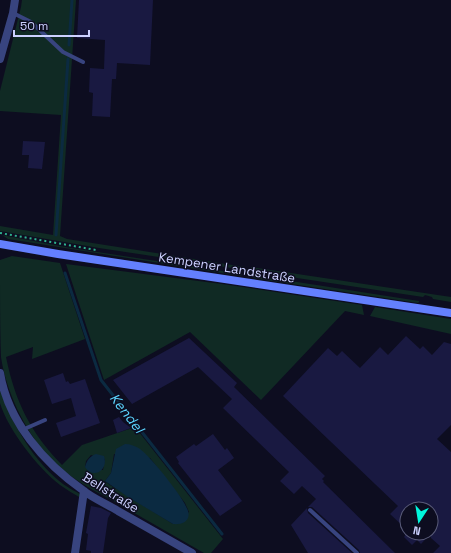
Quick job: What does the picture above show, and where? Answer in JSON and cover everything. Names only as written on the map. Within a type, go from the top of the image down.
[{"type":"street","points":[[0,59],[13,13],[15,0]]},
{"type":"street","name":"Kempener Landstraße","points":[[0,244],[451,313]]},
{"type":"street","name":"Bellstraße","points":[[0,373],[10,405],[22,430],[48,462],[84,491],[192,553]]},
{"type":"street","points":[[75,553],[84,491]]},
{"type":"lane","points":[[13,13],[31,22],[63,52],[83,62]]},
{"type":"lane","points":[[22,430],[45,420]]},
{"type":"lane","points":[[310,510],[357,553]]},
{"type":"green space","points":[[22,0],[76,0],[60,236],[67,239],[245,267],[245,270],[99,248],[0,231],[0,226],[53,235],[61,115],[0,111],[0,91]]},
{"type":"green space","points":[[2,235],[71,248],[242,274],[241,276],[8,239]]},
{"type":"green space","points":[[12,256],[60,263],[85,339],[32,359],[33,347],[6,357],[19,402],[25,415],[41,440],[62,465],[82,445],[135,427],[223,539],[211,553],[204,553],[80,482],[54,463],[31,434],[17,409],[3,370],[1,357],[0,321],[0,260]],"holes":[[[114,454],[150,458],[185,503],[189,512],[173,524],[110,485],[105,481],[111,473]],[[91,455],[105,459],[103,470],[85,467],[86,461]]]},
{"type":"green space","points":[[66,264],[222,284],[362,305],[364,315],[345,311],[261,400],[190,332],[104,380]]},
{"type":"green space","points":[[251,267],[451,297],[451,302],[433,299],[432,297],[425,295],[423,297],[251,271]]},
{"type":"green space","points":[[252,275],[419,301],[419,302],[253,278]]},
{"type":"green space","points":[[375,307],[451,319],[451,334],[370,316]]},
{"type":"green space","points":[[0,390],[11,416],[25,442],[42,465],[63,484],[82,495],[81,498],[51,478],[33,459],[4,414],[0,403]]},
{"type":"water","points":[[125,444],[133,445],[145,453],[167,478],[181,497],[188,511],[189,514],[185,522],[173,524],[128,497],[105,481],[111,473],[116,449]]},
{"type":"water","points":[[96,454],[104,456],[105,461],[99,472],[92,473],[85,467],[89,459]]},
{"type":"building","points":[[79,0],[153,0],[150,65],[117,63],[116,79],[112,79],[110,117],[92,116],[93,93],[89,92],[90,68],[104,69],[105,40],[77,38]]},
{"type":"building","points":[[23,141],[45,142],[42,169],[28,168],[29,155],[22,155]]},
{"type":"building","points":[[406,336],[420,349],[423,346],[432,355],[444,342],[451,344],[451,425],[437,439],[451,452],[451,553],[433,553],[440,546],[434,541],[439,541],[439,501],[399,501],[399,522],[390,514],[398,506],[283,396],[328,348],[337,356],[342,351],[360,368],[380,347],[388,355]]},
{"type":"building","points":[[189,338],[237,383],[234,387],[325,476],[322,479],[324,481],[323,482],[395,553],[360,553],[359,550],[312,507],[308,507],[316,499],[302,486],[294,494],[280,481],[289,472],[223,408],[232,399],[198,367],[132,404],[113,380]]},
{"type":"building","points":[[63,373],[66,382],[68,381],[70,384],[85,379],[100,423],[61,437],[56,423],[76,416],[71,398],[52,404],[44,380]]},
{"type":"building","points":[[119,417],[131,428],[117,433],[113,420]]},
{"type":"building","points":[[213,434],[225,450],[227,448],[234,458],[218,470],[242,501],[220,516],[178,463],[179,462],[176,457],[194,444],[196,446]]},
{"type":"building","points":[[91,506],[101,508],[111,513],[108,518],[103,553],[91,553],[91,551],[86,550],[88,534],[86,533]]},
{"type":"building","points":[[307,508],[308,513],[352,553],[308,553],[291,525]]},
{"type":"building","points":[[408,541],[416,541],[412,545]]},
{"type":"waterway","name":"Kendel","points":[[69,45],[72,0]]},
{"type":"waterway","name":"Kendel","points":[[56,235],[68,59]]},
{"type":"waterway","name":"Kendel","points":[[65,273],[101,380],[222,534]]}]
